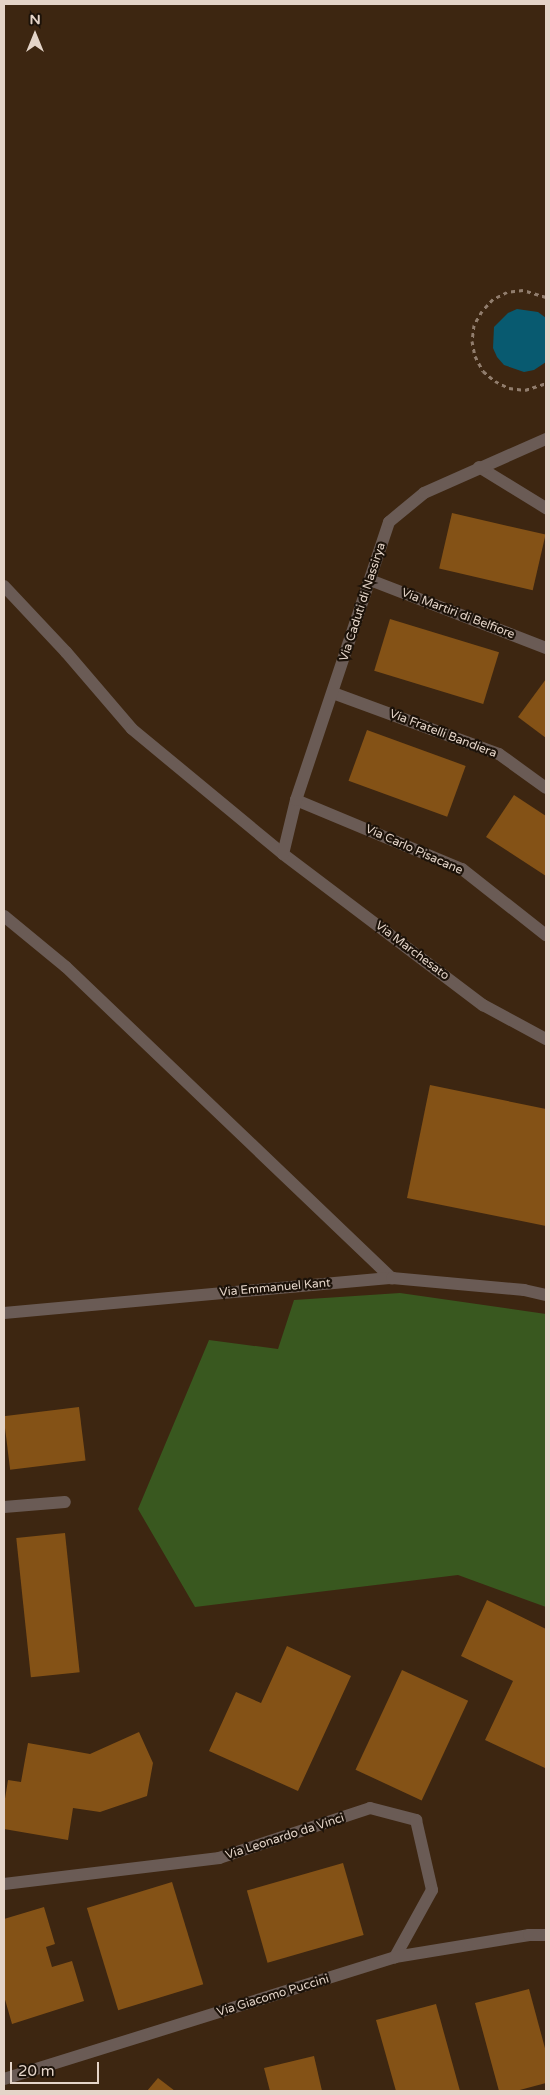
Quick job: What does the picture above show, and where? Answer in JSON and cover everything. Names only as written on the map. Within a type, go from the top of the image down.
[{"type":"street","name":"Via Caduti di Nassirya","points":[[283,854],[296,800],[389,522],[424,493],[479,467],[546,439]]},
{"type":"street","points":[[479,467],[546,508]]},
{"type":"street","name":"Via Martiri di Belfiore","points":[[370,580],[546,648]]},
{"type":"street","name":"Via Marchesato","points":[[4,586],[66,652],[132,729],[283,854],[483,1005],[546,1039]]},
{"type":"street","name":"Via Fratelli Bandiera","points":[[333,693],[499,754],[546,788]]},
{"type":"street","name":"Via Carlo Pisacane","points":[[296,800],[462,869],[546,935]]},
{"type":"street","points":[[4,916],[66,967],[392,1278]]},
{"type":"street","name":"Via Emmanuel Kant","points":[[4,1312],[392,1278],[524,1290],[546,1295]]},
{"type":"street","points":[[4,1507],[65,1502]]},
{"type":"street","name":"Via Leonardo da Vinci","points":[[4,1884],[219,1858],[370,1808],[416,1820],[432,1890],[396,1957]]},
{"type":"street","name":"Via Giacomo Puccini","points":[[4,2079],[396,1957],[529,1935],[546,1934]]},
{"type":"path","points":[[546,297],[523,290],[507,292],[493,299],[482,311],[474,325],[472,341],[475,356],[483,371],[495,382],[509,388],[525,390],[546,383]]},
{"type":"green space","points":[[400,1293],[546,1314],[546,1607],[458,1575],[195,1607],[138,1509],[209,1340],[278,1349],[294,1300]]},
{"type":"water","points":[[517,309],[538,312],[546,318],[546,362],[534,370],[524,372],[504,365],[497,357],[493,348],[494,327],[508,313]]},
{"type":"building","points":[[452,513],[546,535],[533,590],[439,569]]},
{"type":"building","points":[[390,619],[499,652],[483,704],[374,671]]},
{"type":"building","points":[[546,679],[546,738],[518,717]]},
{"type":"building","points":[[367,730],[466,766],[447,817],[349,781]]},
{"type":"building","points":[[514,795],[546,816],[546,876],[486,837]]},
{"type":"building","points":[[430,1085],[546,1109],[546,1226],[407,1198]]},
{"type":"building","points":[[79,1407],[86,1461],[10,1470],[4,1416]]},
{"type":"building","points":[[65,1533],[80,1672],[31,1677],[16,1538]]},
{"type":"building","points":[[487,1600],[546,1629],[545,1768],[485,1740],[513,1681],[461,1656]]},
{"type":"building","points":[[287,1646],[351,1676],[298,1791],[209,1751],[236,1692],[261,1703]]},
{"type":"building","points":[[402,1670],[468,1701],[422,1801],[356,1770]]},
{"type":"building","points":[[139,1732],[153,1763],[147,1796],[100,1812],[73,1808],[68,1840],[4,1829],[4,1805],[8,1780],[21,1782],[28,1743],[90,1754]]},
{"type":"building","points":[[343,1863],[364,1935],[268,1963],[247,1891]]},
{"type":"building","points":[[172,1882],[203,1984],[118,2010],[87,1908]]},
{"type":"building","points":[[44,1907],[55,1944],[46,1947],[52,1967],[72,1961],[84,2001],[12,2024],[4,1996],[4,1919]]},
{"type":"building","points":[[529,1989],[546,2052],[546,2083],[516,2091],[499,2091],[475,2003]]},
{"type":"building","points":[[436,2004],[460,2091],[396,2091],[376,2020]]},
{"type":"building","points":[[314,2056],[322,2091],[270,2091],[264,2068]]},
{"type":"building","points":[[158,2078],[175,2091],[147,2091]]}]
